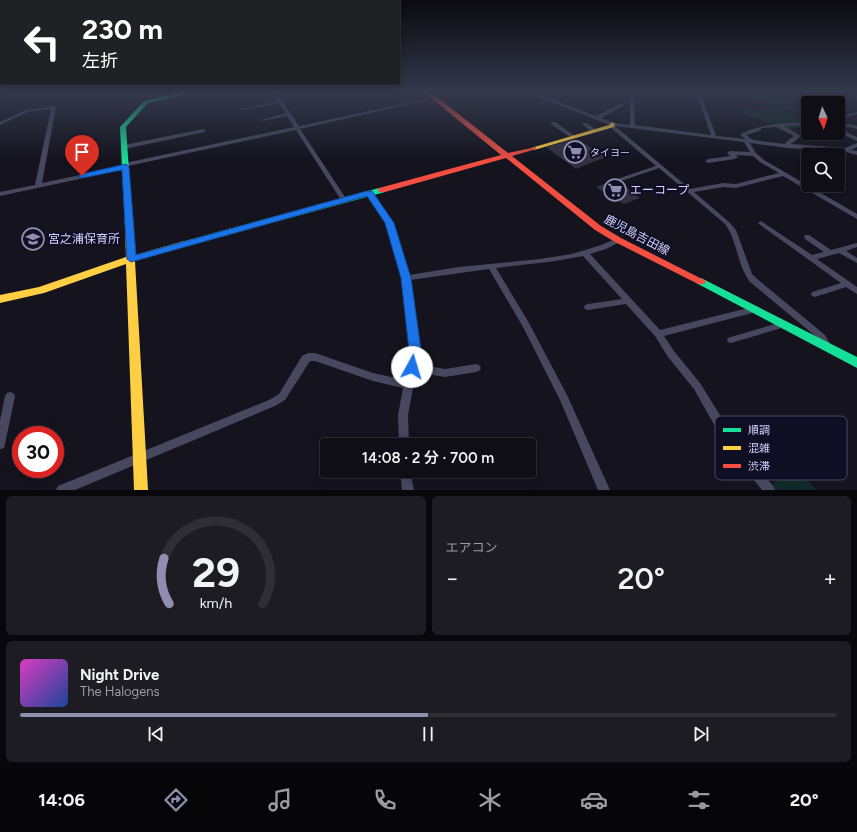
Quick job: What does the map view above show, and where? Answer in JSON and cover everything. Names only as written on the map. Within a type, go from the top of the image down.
[{"type":"street","points":[[0,124],[17,116]]},
{"type":"street","points":[[38,186],[52,116]]},
{"type":"street","points":[[133,116],[125,124],[123,132],[131,259],[141,490]]},
{"type":"street","points":[[263,120],[280,116]]},
{"type":"street","points":[[289,116],[344,200]]},
{"type":"street","points":[[0,194],[348,116]]},
{"type":"street","name":"鹿児島吉田線","points":[[457,116],[586,219],[618,240],[785,324],[857,364]]},
{"type":"street","points":[[590,116],[612,125],[727,223],[734,232],[749,275],[753,280],[822,337],[828,347]]},
{"type":"street","points":[[596,118],[600,116]]},
{"type":"street","points":[[633,116],[633,127]]},
{"type":"street","points":[[706,116],[714,137]]},
{"type":"street","points":[[553,123],[572,136]]},
{"type":"street","points":[[585,124],[594,130]]},
{"type":"street","points":[[801,124],[761,127],[758,130],[743,135],[749,142],[754,154],[762,161],[857,216]]},
{"type":"street","points":[[0,299],[40,290],[131,259],[612,125],[749,142],[846,150],[857,153]]},
{"type":"street","points":[[778,125],[798,136],[788,142],[788,146]]},
{"type":"street","points":[[845,125],[850,125],[857,128]]},
{"type":"street","points":[[124,147],[203,131]]},
{"type":"street","points":[[845,133],[857,138]]},
{"type":"street","points":[[846,150],[857,145]]},
{"type":"street","points":[[708,161],[735,157],[730,153],[754,154]]},
{"type":"street","points":[[622,179],[660,166]]},
{"type":"street","points":[[688,191],[723,185],[736,186],[784,174]]},
{"type":"street","points":[[369,193],[389,223],[406,278],[415,350],[403,415],[404,438]]},
{"type":"street","points":[[760,223],[857,291]]},
{"type":"street","points":[[807,237],[830,253]]},
{"type":"street","points":[[406,278],[491,266],[551,260],[609,245],[618,240]]},
{"type":"street","points":[[811,258],[857,245]]},
{"type":"street","points":[[840,250],[857,261]]},
{"type":"street","points":[[584,252],[658,334],[671,354],[697,386],[715,416]]},
{"type":"street","points":[[491,266],[526,324],[564,398],[604,490]]},
{"type":"street","points":[[815,294],[847,284]]},
{"type":"street","points":[[588,307],[628,300]]},
{"type":"street","points":[[658,334],[756,309]]},
{"type":"street","points":[[731,340],[785,324]]},
{"type":"street","points":[[62,490],[272,403],[282,397],[305,359],[308,357],[315,357],[370,377],[408,385]]},
{"type":"street","points":[[412,367],[445,373],[476,368]]},
{"type":"street","points":[[0,444],[10,396]]},
{"type":"street","points":[[406,478],[408,490]]},
{"type":"street","points":[[761,480],[769,490]]},
{"type":"green space","points":[[747,116],[794,116],[801,119],[801,127],[783,131],[757,118]]},
{"type":"green space","points":[[778,480],[807,480],[817,490],[773,490],[770,486]]},
{"type":"building","name":"タイヨー","points":[[577,139],[606,157],[576,169],[546,147]]},
{"type":"building","name":"エーコープ","points":[[615,180],[640,198],[624,204],[596,187]]},
{"type":"traffic: fast","points":[[129,229],[123,127],[133,116]]},
{"type":"traffic: fast","points":[[184,244],[382,190]]},
{"type":"traffic: fast","points":[[701,282],[857,363]]},
{"type":"traffic: slow","points":[[534,148],[612,126],[612,124]]},
{"type":"traffic: slow","points":[[129,229],[141,490]]},
{"type":"traffic: slow","points":[[0,299],[40,290],[131,259],[184,244]]},
{"type":"traffic: jam","points":[[457,116],[598,228],[618,240],[701,282]]},
{"type":"traffic: jam","points":[[382,190],[534,148]]},
{"type":"place","name":"タイヨー","points":[[575,152]]},
{"type":"place","name":"エーコープ","points":[[615,190]]},
{"type":"place","name":"宮之浦保育所","points":[[33,239]]},
{"type":"route","points":[[82,176],[126,167],[131,259],[369,193],[385,214],[389,223],[406,278],[415,350],[412,367]]}]
